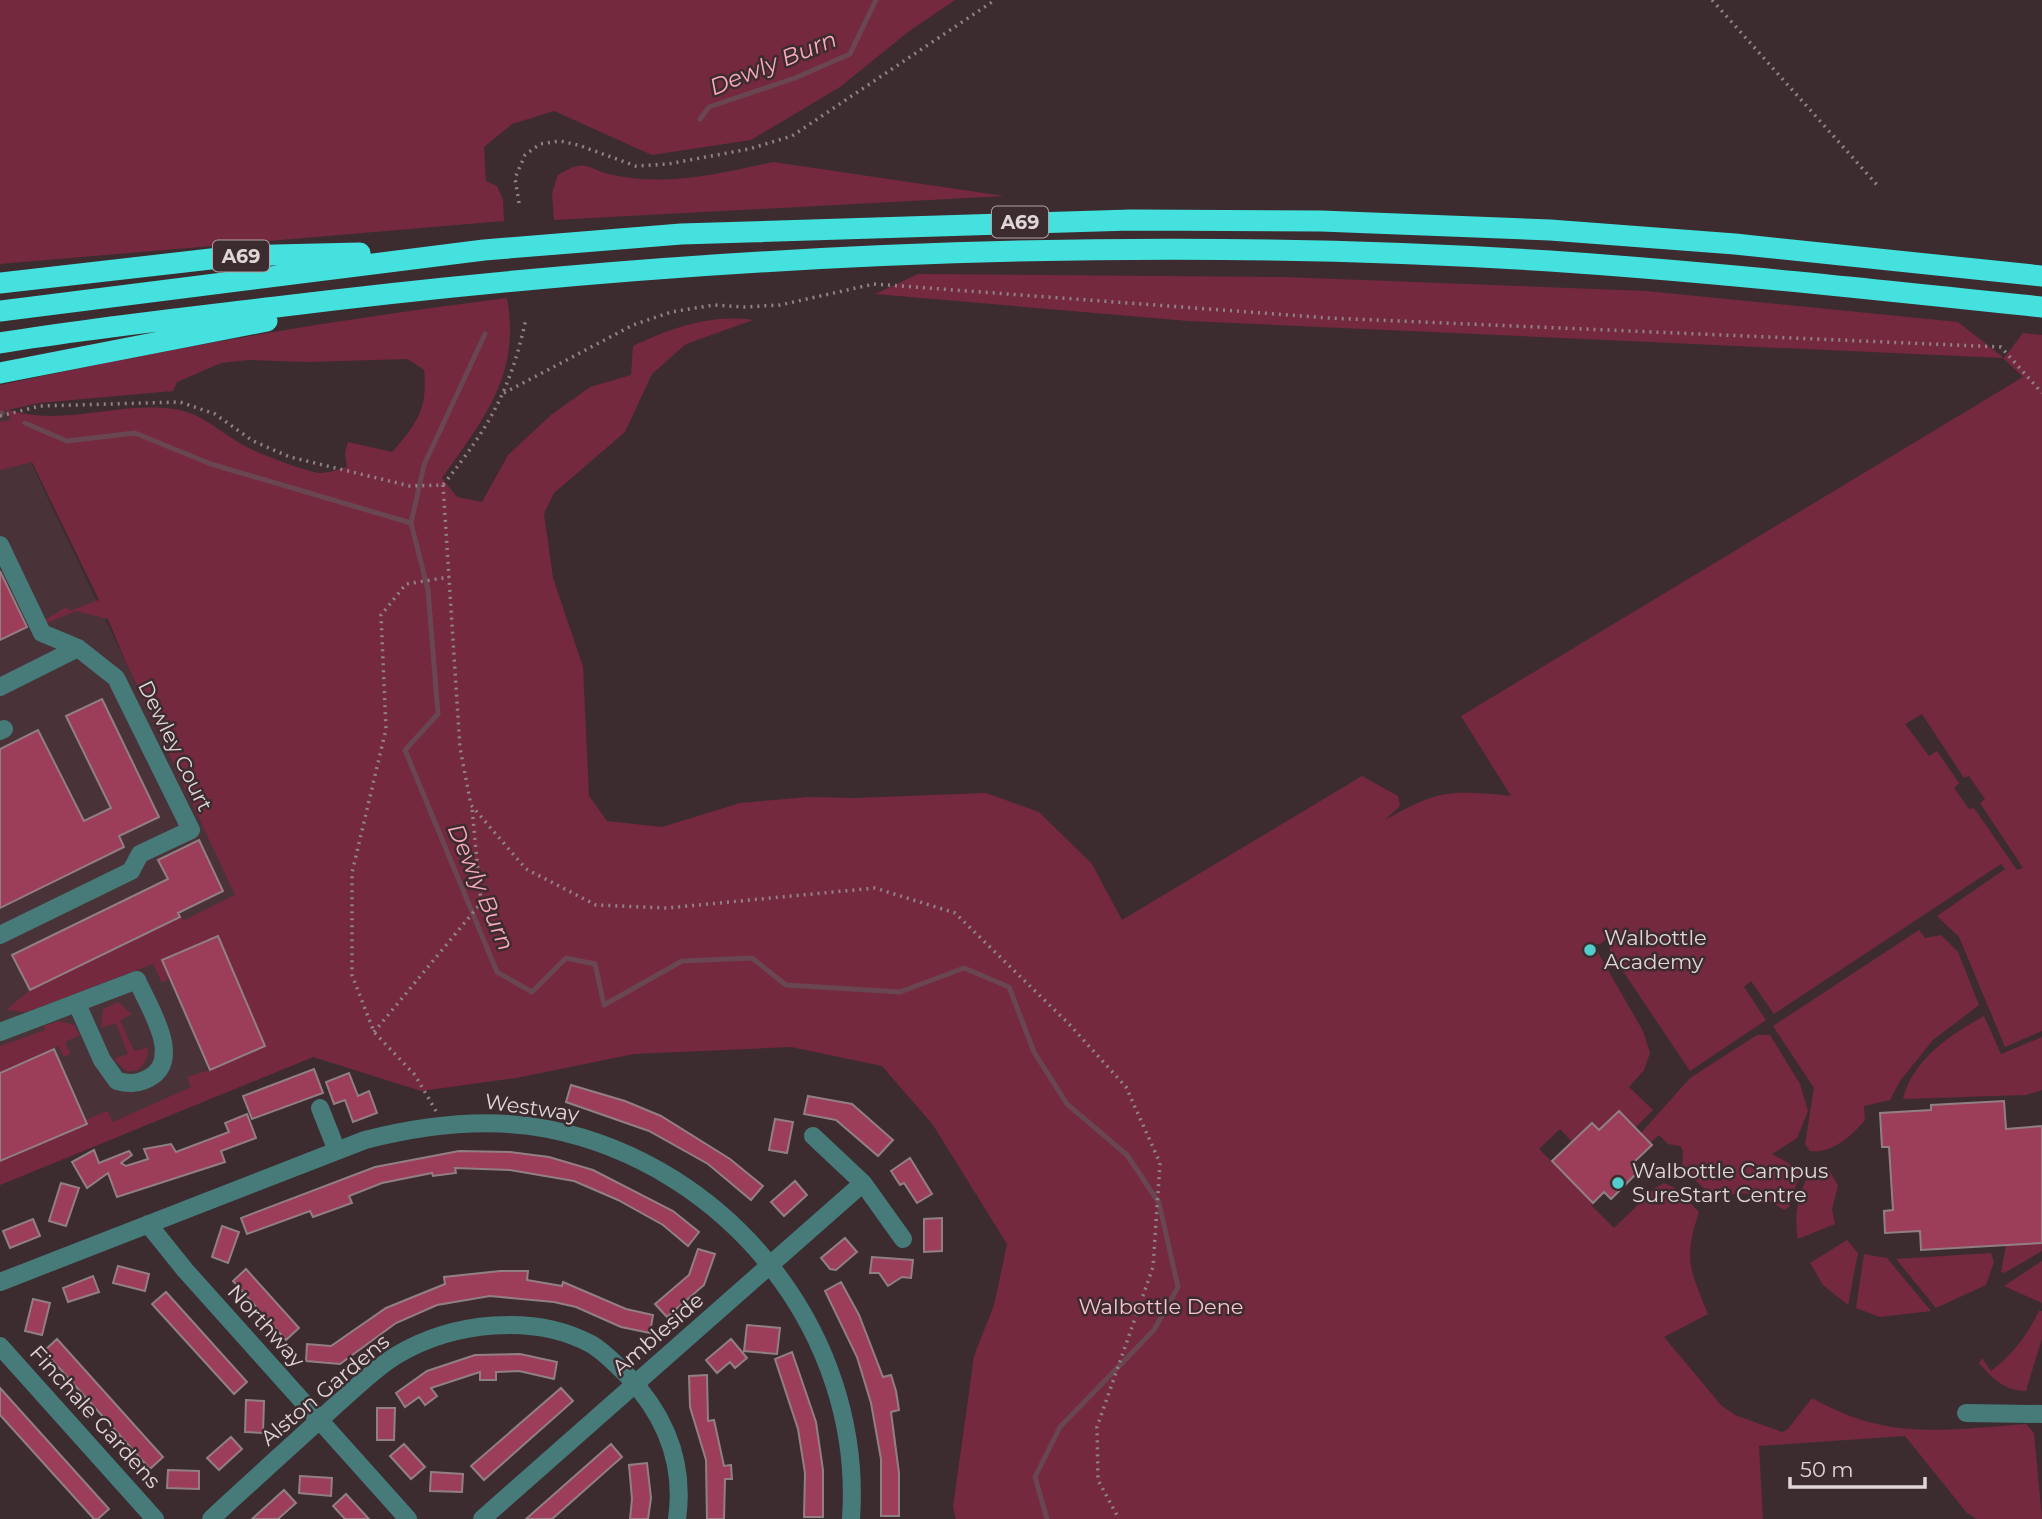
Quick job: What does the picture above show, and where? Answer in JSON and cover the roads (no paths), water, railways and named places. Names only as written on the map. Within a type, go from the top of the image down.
[{"type":"highway","name":"A69","points":[[0,311],[484,250],[681,234],[1130,220],[1321,221],[1550,230],[1735,244],[2042,276]]},
{"type":"highway","name":"A69","points":[[0,283],[237,256],[484,250]]},
{"type":"highway","name":"A69","points":[[0,343],[462,284],[683,267],[913,254],[1131,250],[1320,252],[1549,261],[2042,307]]},
{"type":"highway","name":"A69","points":[[0,373],[462,284]]},
{"type":"street","points":[[0,545],[42,633],[78,648]]},
{"type":"street","points":[[0,687],[78,648]]},
{"type":"street","name":"Dewley Court","points":[[0,935],[131,871],[139,854],[191,830],[116,678],[78,648]]},
{"type":"street","points":[[0,1032],[137,980],[166,1051],[163,1064],[156,1074],[129,1084],[117,1081],[102,1060],[77,1004]]},
{"type":"street","points":[[320,1108],[337,1151]]},
{"type":"street","name":"Westway","points":[[0,1282],[389,1133],[476,1123],[514,1124],[583,1137],[612,1147],[676,1179],[733,1223],[770,1265],[805,1316],[832,1373],[847,1434],[851,1468],[850,1519]]},
{"type":"street","points":[[813,1136],[863,1183],[903,1239]]},
{"type":"street","name":"Ambleside","points":[[482,1519],[863,1183]]},
{"type":"street","name":"Northway","points":[[148,1224],[185,1270],[408,1519]]},
{"type":"street","name":"Alston Gardens","points":[[211,1519],[319,1420],[396,1356],[441,1335],[464,1329],[517,1326],[566,1334],[590,1344],[608,1356],[635,1384],[657,1411],[669,1434],[678,1485],[677,1519]]},
{"type":"street","name":"Finchale Gardens","points":[[0,1346],[155,1519]]},
{"type":"street","points":[[1966,1413],[2042,1414]]},
{"type":"waterway","name":"Dewly Burn","points":[[700,119],[709,107],[795,78],[850,54],[876,0]]},
{"type":"waterway","name":"Dewly Burn","points":[[485,334],[424,465],[411,523],[428,590],[438,714],[405,750],[497,972],[532,992],[566,958],[595,964],[604,1005],[682,961],[752,958],[786,985],[900,992],[964,968],[1009,987],[1034,1052],[1067,1104],[1127,1155],[1159,1203],[1178,1287],[1154,1330],[1060,1427],[1035,1477],[1047,1519]]},
{"type":"waterway","points":[[25,423],[67,441],[135,433],[211,464],[411,523]]},
{"type":"place","name":"Walbottle Academy","points":[[1590,950]]},
{"type":"place","name":"Walbottle Campus SureStart Centre","points":[[1618,1183]]},
{"type":"park label","name":"Walbottle Dene","points":[[1161,1307]]}]
